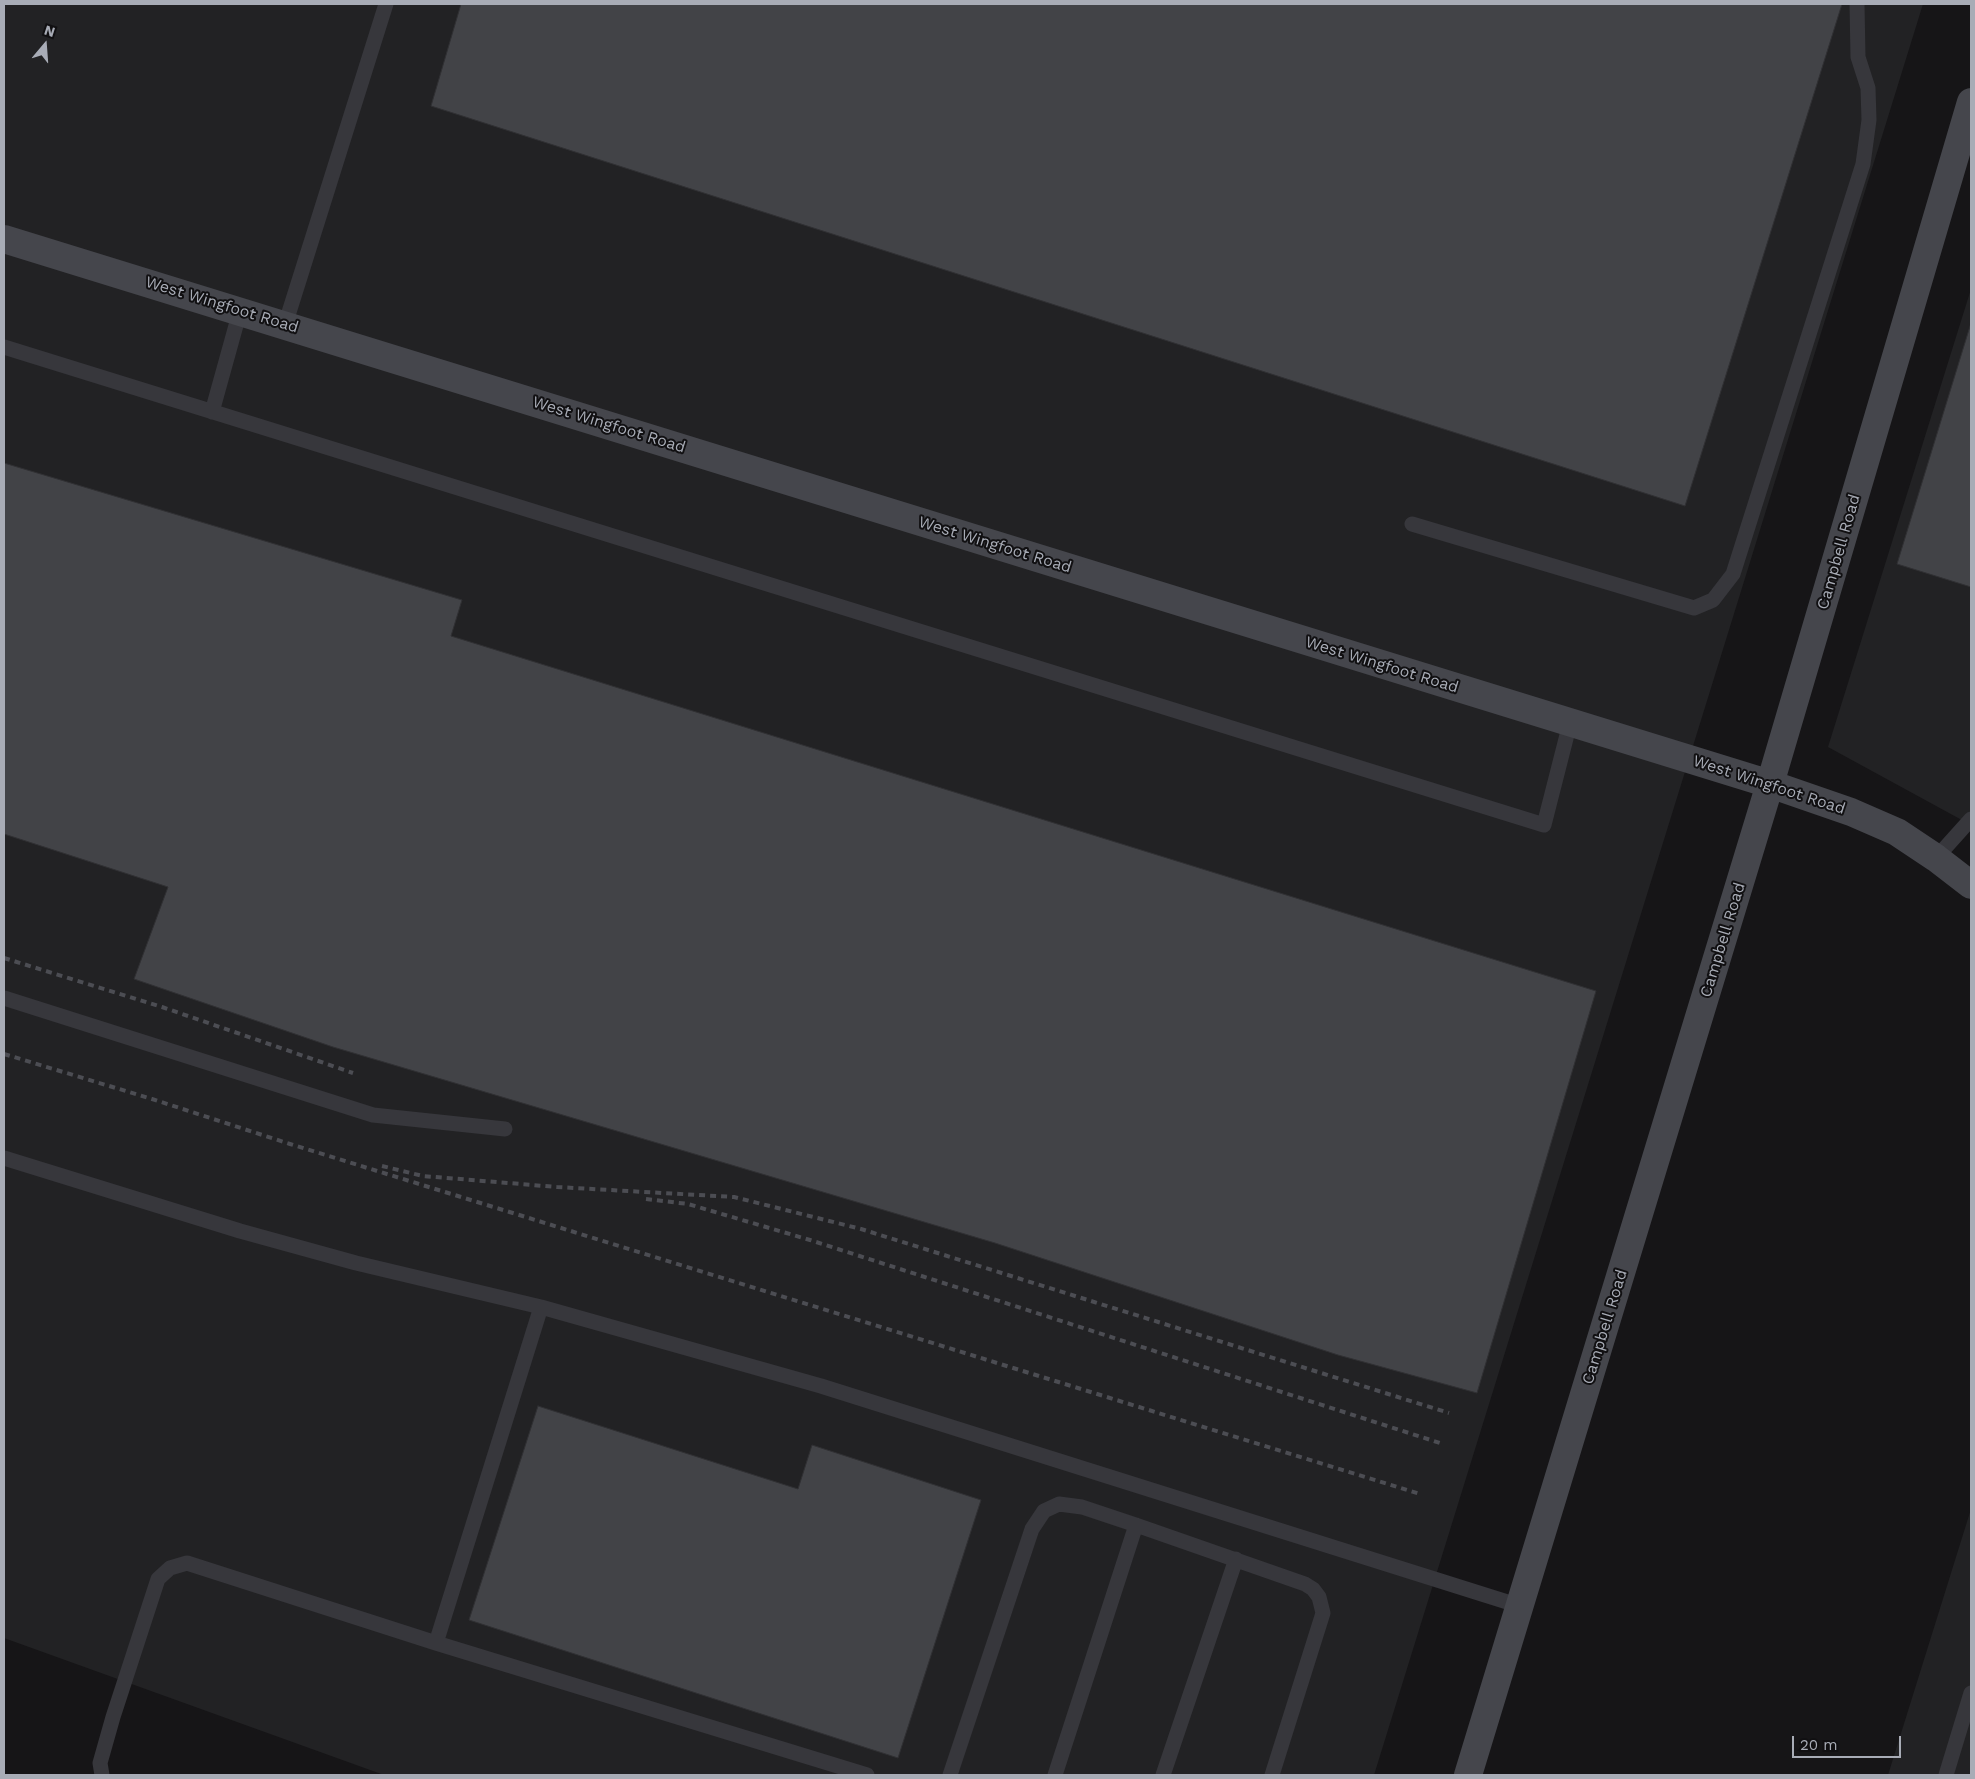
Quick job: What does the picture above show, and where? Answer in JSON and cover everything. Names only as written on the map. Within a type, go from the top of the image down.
[{"type":"street","name":"Campbell Road","points":[[1468,1775],[1770,784],[1971,102]]},
{"type":"street","name":"West Wingfoot Road","points":[[4,239],[1770,784],[1897,832],[1936,858],[1971,885]]},
{"type":"lane","points":[[285,325],[386,4]]},
{"type":"lane","points":[[1412,524],[1694,608],[1713,600],[1733,574],[1863,164],[1870,120],[1868,88],[1858,57],[1857,4]]},
{"type":"lane","points":[[212,412],[240,311]]},
{"type":"lane","points":[[4,347],[1544,825],[1570,723]]},
{"type":"lane","points":[[1936,858],[1971,819]]},
{"type":"lane","points":[[4,998],[373,1115],[505,1129]]},
{"type":"lane","points":[[4,1158],[258,1236],[541,1307],[830,1389],[1520,1606]]},
{"type":"lane","points":[[436,1643],[541,1307]]},
{"type":"lane","points":[[950,1775],[1032,1530],[1044,1511],[1059,1504],[1082,1507],[1136,1525],[1236,1559],[1305,1584],[1313,1589],[1319,1598],[1323,1613],[1272,1775]]},
{"type":"lane","points":[[1055,1775],[1136,1525]]},
{"type":"lane","points":[[1163,1775],[1236,1559]]},
{"type":"lane","points":[[102,1775],[100,1763],[116,1707],[158,1579],[170,1568],[187,1563],[436,1643],[867,1775]]},
{"type":"lane","points":[[1946,1775],[1971,1693]]},
{"type":"shaded area","points":[[4,4],[1923,4],[1374,1775],[384,1775],[4,1638]]},
{"type":"shaded area","points":[[1971,289],[1971,825],[1828,747]]},
{"type":"shaded area","points":[[1971,1509],[1971,1775],[1888,1775]]},
{"type":"building","points":[[461,4],[1842,4],[1685,506],[431,106]]},
{"type":"building","points":[[1971,323],[1971,587],[1897,564]]},
{"type":"building","points":[[4,463],[462,600],[451,636],[1596,991],[1477,1393],[1338,1355],[995,1243],[333,1047],[134,979],[168,887],[4,834]]},
{"type":"building","points":[[538,1406],[798,1489],[812,1445],[981,1500],[898,1758],[469,1620]]},
{"type":"railway","points":[[4,958],[162,1007],[353,1073]]},
{"type":"railway","points":[[4,1054],[1420,1494]]},
{"type":"railway","points":[[382,1166],[423,1176],[557,1187],[734,1197],[861,1229],[1449,1413]]},
{"type":"railway","points":[[646,1199],[688,1204],[810,1240],[1440,1443]]}]
